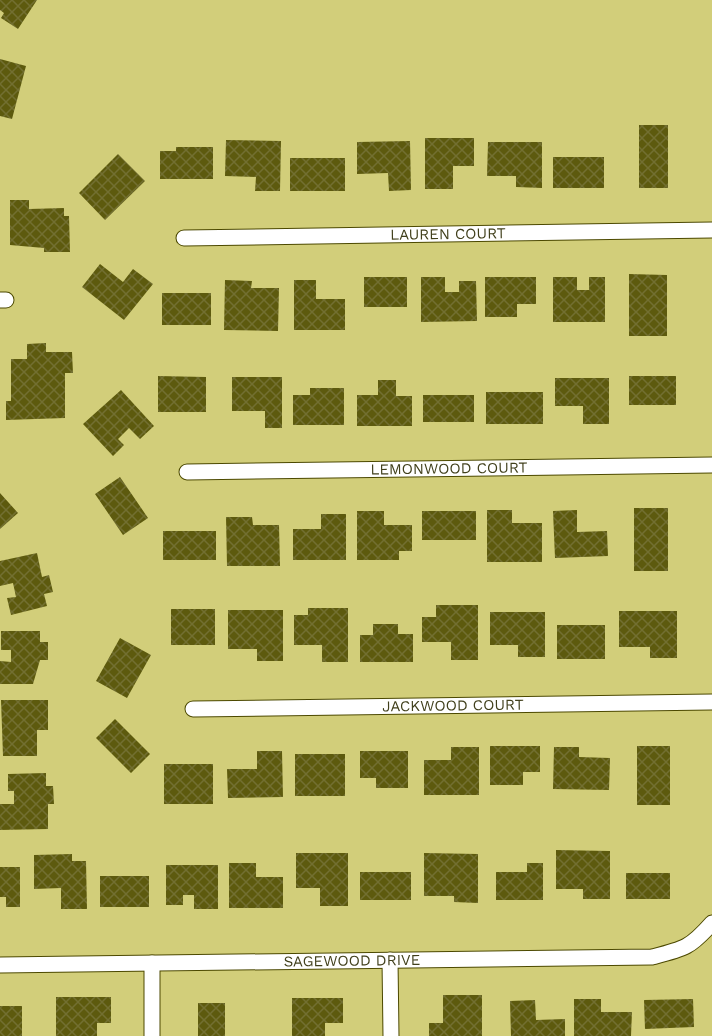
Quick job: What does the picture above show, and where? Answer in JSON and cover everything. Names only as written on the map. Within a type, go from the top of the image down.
[{"type":"street","name":"LAUREN COURT","points":[[184,238],[712,230]]},
{"type":"street","name":"LEMONWOOD COURT","points":[[187,472],[712,465]]},
{"type":"street","name":"JACKWOOD COURT","points":[[193,709],[712,702]]},
{"type":"street","name":"SAGEWOOD DRIVE","points":[[0,965],[652,957],[683,950],[700,937],[712,923]]},
{"type":"street","points":[[390,960],[391,1036]]},
{"type":"street","points":[[152,963],[152,1036]]},
{"type":"building","points":[[0,0],[37,0],[18,29],[1,18],[4,13],[0,10]]},
{"type":"building","points":[[0,59],[26,66],[12,119],[0,116]]},
{"type":"building","points":[[639,125],[668,125],[668,188],[639,188]]},
{"type":"building","points":[[425,138],[474,138],[474,166],[453,166],[453,189],[425,189]]},
{"type":"building","points":[[226,140],[281,141],[280,191],[255,191],[256,177],[225,176]]},
{"type":"building","points":[[410,141],[411,190],[389,191],[388,173],[357,174],[357,142]]},
{"type":"building","points":[[488,142],[542,142],[542,188],[516,187],[516,176],[487,176]]},
{"type":"building","points":[[176,147],[213,147],[213,179],[160,179],[160,151],[176,151]]},
{"type":"building","points":[[118,154],[145,181],[105,220],[79,193]]},
{"type":"building","points":[[553,157],[604,157],[604,188],[553,188]]},
{"type":"building","points":[[290,158],[345,158],[345,191],[290,191]]},
{"type":"building","points":[[10,200],[29,200],[29,209],[64,208],[64,216],[69,216],[70,252],[44,252],[44,248],[10,245]]},
{"type":"building","points":[[100,264],[123,282],[133,269],[153,284],[124,320],[82,287]]},
{"type":"building","points":[[629,274],[667,275],[667,336],[629,336]]},
{"type":"building","points":[[364,277],[407,277],[407,307],[364,307]]},
{"type":"building","points":[[421,277],[445,277],[445,292],[459,292],[459,281],[476,281],[477,321],[421,322]]},
{"type":"building","points":[[485,277],[536,277],[536,304],[517,304],[517,317],[485,317]]},
{"type":"building","points":[[553,277],[577,277],[577,290],[589,290],[589,277],[605,277],[605,322],[553,322]]},
{"type":"building","points":[[225,280],[252,281],[251,288],[279,288],[278,331],[224,330]]},
{"type":"building","points":[[294,280],[316,280],[316,299],[345,299],[345,330],[294,330]]},
{"type":"building","points":[[162,293],[211,293],[211,325],[162,325]]},
{"type":"building","points":[[46,343],[46,352],[72,352],[73,373],[65,373],[65,418],[6,420],[6,401],[11,401],[11,359],[27,359],[27,344]]},
{"type":"building","points":[[158,376],[206,377],[206,412],[158,412]]},
{"type":"building","points":[[629,376],[676,376],[676,405],[629,405]]},
{"type":"building","points":[[232,377],[282,377],[282,428],[265,428],[265,411],[232,411]]},
{"type":"building","points":[[555,378],[609,378],[609,424],[583,424],[583,406],[555,406]]},
{"type":"building","points":[[378,380],[396,380],[396,396],[412,396],[412,426],[357,426],[357,395],[378,395]]},
{"type":"building","points":[[310,388],[344,388],[344,425],[293,425],[293,395],[310,395]]},
{"type":"building","points":[[121,390],[154,426],[140,439],[129,428],[118,439],[124,445],[113,456],[83,424]]},
{"type":"building","points":[[486,392],[543,392],[543,424],[486,424]]},
{"type":"building","points":[[423,395],[474,395],[474,422],[423,422]]},
{"type":"building","points":[[120,477],[148,518],[123,535],[95,494]]},
{"type":"building","points":[[0,493],[18,513],[0,529]]},
{"type":"building","points":[[634,508],[668,508],[668,571],[634,571]]},
{"type":"building","points":[[487,510],[512,510],[512,523],[542,523],[542,562],[487,562]]},
{"type":"building","points":[[577,510],[577,532],[607,531],[608,556],[555,558],[553,511]]},
{"type":"building","points":[[357,511],[384,511],[384,525],[412,525],[412,551],[399,551],[399,560],[357,560]]},
{"type":"building","points":[[422,511],[476,511],[476,540],[422,540]]},
{"type":"building","points":[[321,514],[346,514],[346,560],[293,560],[293,529],[321,529]]},
{"type":"building","points":[[226,517],[252,517],[253,525],[279,525],[280,566],[227,566]]},
{"type":"building","points":[[163,531],[216,531],[216,560],[163,560]]},
{"type":"building","points":[[37,553],[42,577],[49,575],[53,592],[44,594],[47,606],[11,615],[7,598],[16,597],[13,583],[0,586],[0,561]]},
{"type":"building","points":[[436,605],[478,605],[478,660],[451,660],[451,642],[422,642],[422,617],[436,617]]},
{"type":"building","points":[[308,608],[348,608],[348,662],[322,662],[322,645],[294,645],[294,615],[308,615]]},
{"type":"building","points":[[171,609],[215,609],[215,645],[171,645]]},
{"type":"building","points":[[228,610],[283,610],[283,661],[257,661],[257,649],[228,649]]},
{"type":"building","points":[[619,611],[677,611],[677,658],[650,658],[650,647],[619,647]]},
{"type":"building","points":[[490,612],[545,612],[545,657],[518,657],[518,645],[490,645]]},
{"type":"building","points":[[373,624],[398,624],[398,634],[413,634],[413,662],[360,662],[360,635],[373,635]]},
{"type":"building","points":[[557,625],[605,625],[605,659],[557,659]]},
{"type":"building","points":[[1,631],[40,631],[40,642],[48,642],[48,660],[40,660],[33,684],[0,684],[0,661],[11,662],[11,650],[1,650]]},
{"type":"building","points":[[120,638],[151,655],[127,698],[96,681]]},
{"type":"building","points":[[1,700],[48,700],[48,730],[37,730],[37,756],[3,756]]},
{"type":"building","points":[[115,719],[150,754],[131,773],[96,738]]},
{"type":"building","points":[[490,746],[540,746],[540,772],[523,772],[523,785],[490,785]]},
{"type":"building","points":[[637,746],[670,746],[670,805],[637,805]]},
{"type":"building","points":[[451,747],[479,747],[479,795],[424,795],[424,760],[451,760]]},
{"type":"building","points":[[554,747],[579,747],[579,757],[610,758],[609,790],[553,789]]},
{"type":"building","points":[[257,751],[282,751],[283,797],[228,798],[227,769],[257,769]]},
{"type":"building","points":[[360,751],[408,751],[408,788],[376,788],[376,778],[360,778]]},
{"type":"building","points":[[295,754],[345,754],[345,796],[295,796]]},
{"type":"building","points":[[164,764],[213,764],[213,804],[164,804]]},
{"type":"building","points":[[46,773],[46,786],[53,786],[54,804],[48,804],[48,829],[0,830],[0,804],[14,804],[14,791],[8,791],[8,774]]},
{"type":"building","points":[[556,850],[610,851],[610,899],[583,899],[583,889],[556,889]]},
{"type":"building","points":[[296,853],[348,853],[348,906],[320,906],[320,888],[296,888]]},
{"type":"building","points":[[424,853],[478,854],[478,903],[454,902],[454,896],[424,896]]},
{"type":"building","points":[[72,854],[72,861],[86,861],[87,909],[61,909],[61,888],[34,889],[34,855]]},
{"type":"building","points":[[229,863],[256,863],[256,877],[283,877],[283,908],[229,908]]},
{"type":"building","points":[[527,863],[543,863],[543,900],[496,900],[496,872],[527,872]]},
{"type":"building","points":[[166,865],[218,865],[218,909],[194,909],[194,895],[183,895],[183,905],[166,905]]},
{"type":"building","points":[[0,867],[20,867],[20,907],[6,907],[6,897],[0,897]]},
{"type":"building","points":[[360,872],[411,872],[411,900],[360,900]]},
{"type":"building","points":[[626,873],[670,873],[670,899],[626,899]]},
{"type":"building","points":[[100,876],[149,876],[149,907],[100,907]]},
{"type":"building","points":[[443,995],[482,995],[482,1036],[429,1036],[429,1023],[443,1023]]},
{"type":"building","points":[[56,997],[111,997],[111,1023],[97,1023],[97,1036],[56,1036]]},
{"type":"building","points":[[292,998],[343,998],[343,1023],[325,1023],[325,1036],[292,1036]]},
{"type":"building","points":[[574,999],[601,999],[601,1012],[632,1012],[631,1036],[574,1036]]},
{"type":"building","points":[[693,999],[694,1027],[645,1029],[644,1000]]},
{"type":"building","points":[[535,1000],[536,1020],[565,1019],[565,1036],[511,1036],[510,1001]]},
{"type":"building","points":[[198,1003],[225,1003],[225,1036],[198,1036]]},
{"type":"building","points":[[0,1006],[22,1006],[22,1036],[0,1036]]}]
